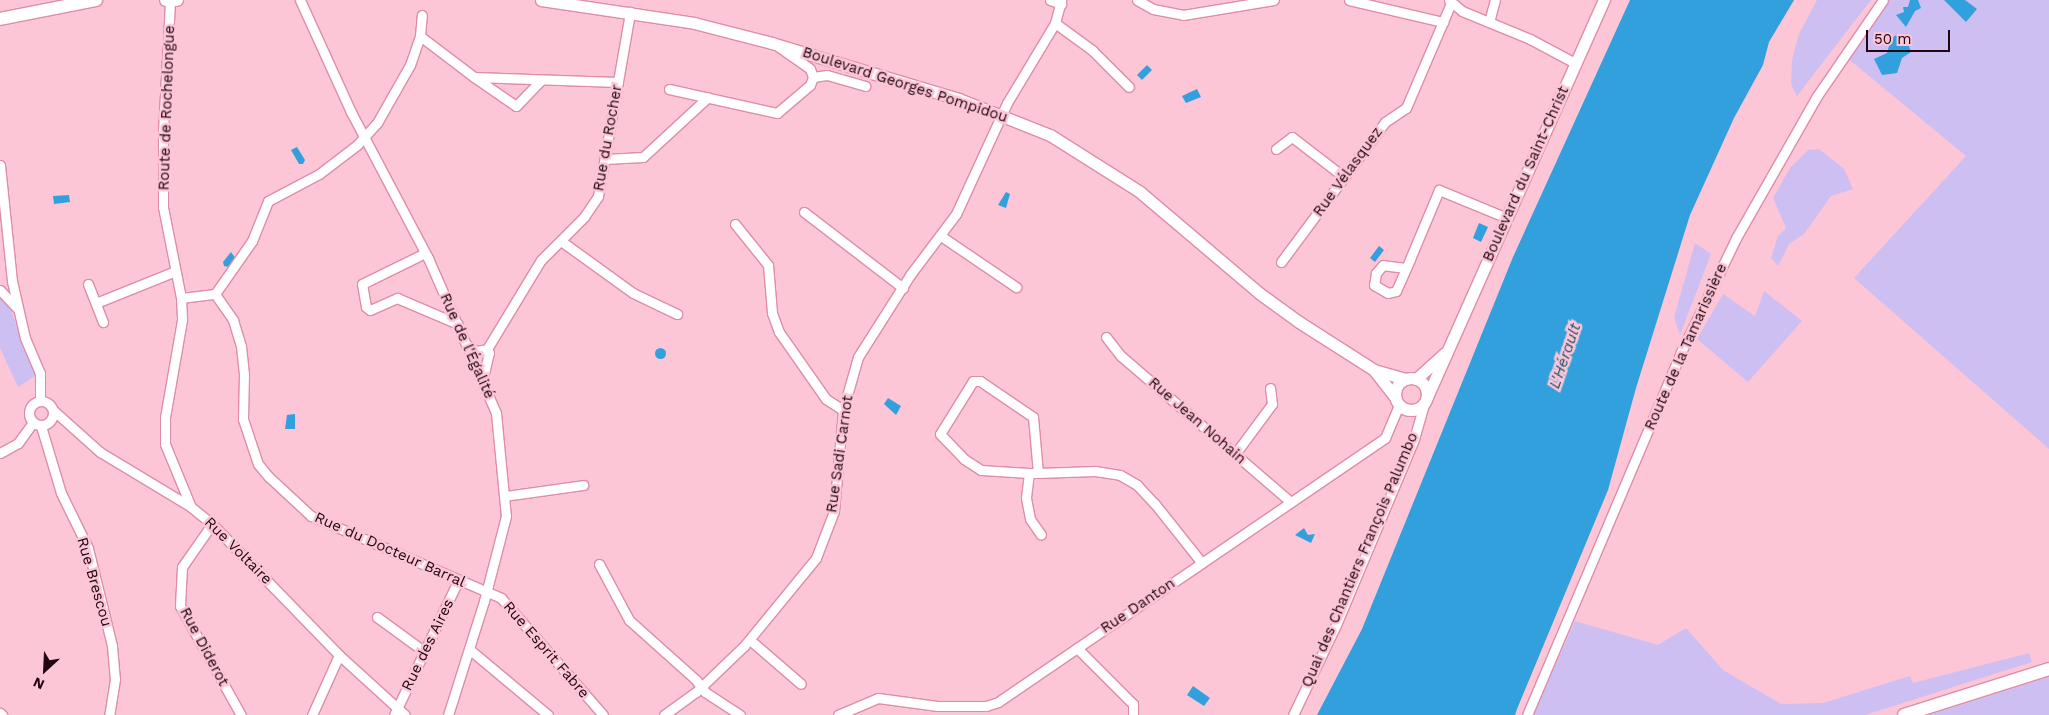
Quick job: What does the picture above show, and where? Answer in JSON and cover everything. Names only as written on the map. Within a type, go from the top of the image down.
[{"type":"main road","points":[[0,19],[96,0]]},
{"type":"main road","points":[[1904,715],[2049,669]]},
{"type":"street","name":"Rue de l'Égalité","points":[[300,0],[364,137],[425,253],[496,413],[506,516],[486,592],[448,715]]},
{"type":"street","name":"Boulevard Georges Pompidou","points":[[541,0],[630,12],[772,43],[1002,114],[1050,135],[1140,192],[1259,294],[1374,370],[1411,379]]},
{"type":"street","points":[[1050,0],[1061,2]]},
{"type":"street","points":[[1137,0],[1153,9],[1183,15],[1274,0]]},
{"type":"street","points":[[1348,0],[1443,22]]},
{"type":"street","points":[[1490,22],[1495,0]]},
{"type":"street","name":"Boulevard du Saint-Christ","points":[[1425,400],[1574,63],[1604,0]]},
{"type":"street","name":"Route de la Tamarissière","points":[[1527,715],[1681,352],[1731,247],[1817,96],[1883,0]]},
{"type":"street","name":"Route de Rochelongue","points":[[171,1],[163,130],[163,207],[174,272],[181,298],[182,320],[165,417],[165,444],[191,507]]},
{"type":"street","name":"Rue Sadi Carnot","points":[[664,715],[701,687],[750,640],[813,564],[827,533],[836,500],[843,410],[858,357],[963,202],[1002,114],[1055,23],[1061,2]]},
{"type":"street","points":[[1450,2],[1530,39],[1574,63]]},
{"type":"street","name":"Rue Vélasquez","points":[[1281,262],[1385,122],[1406,108],[1450,2]]},
{"type":"street","name":"Rue du Rocher","points":[[482,378],[489,353],[487,349],[541,260],[584,217],[601,187],[630,12]]},
{"type":"street","points":[[181,298],[215,294],[252,241],[268,201],[319,174],[364,137],[395,94],[420,36],[422,15]]},
{"type":"street","points":[[1055,23],[1092,50],[1129,87]]},
{"type":"street","points":[[420,36],[516,106],[541,80]]},
{"type":"street","points":[[669,88],[777,113],[810,85],[813,77],[810,69],[772,43]]},
{"type":"street","points":[[813,77],[827,75],[864,86]]},
{"type":"street","points":[[474,77],[618,82]]},
{"type":"street","points":[[606,159],[643,157],[708,97]]},
{"type":"street","points":[[1276,149],[1292,136],[1344,178]]},
{"type":"street","points":[[0,164],[12,281],[19,310],[40,373],[40,401]]},
{"type":"street","points":[[1406,268],[1439,190],[1507,218]]},
{"type":"street","points":[[804,212],[903,288]]},
{"type":"street","points":[[735,224],[768,265],[772,313],[779,332],[826,399],[843,410]]},
{"type":"street","points":[[941,236],[1016,287]]},
{"type":"street","points":[[561,241],[633,293],[677,314]]},
{"type":"street","points":[[425,253],[362,284],[366,307],[370,310],[397,298],[458,324]]},
{"type":"street","points":[[96,303],[174,272]]},
{"type":"street","points":[[88,284],[104,322]]},
{"type":"street","points":[[0,290],[19,310]]},
{"type":"street","name":"Rue du Docteur Barral","points":[[215,294],[233,320],[241,346],[244,374],[242,419],[258,464],[269,477],[311,516],[486,592]]},
{"type":"street","name":"Rue Jean Nohain","points":[[1106,337],[1121,356],[1291,502]]},
{"type":"street","points":[[467,345],[476,351],[487,349]]},
{"type":"street","name":"Boulevard du Saint-Christ","points":[[1411,379],[1449,349]]},
{"type":"street","name":"Boulevard Georges Pompidou","points":[[1374,370],[1397,401]]},
{"type":"street","points":[[1411,379],[1426,388],[1425,400],[1415,410],[1397,401],[1398,385],[1411,379]]},
{"type":"street","points":[[1041,535],[1030,519],[1028,504],[1033,473],[1033,417],[980,381],[973,381],[940,434],[964,460],[981,470],[1033,473],[1095,471],[1120,475],[1143,491],[1202,562]]},
{"type":"street","points":[[1235,454],[1272,404],[1270,388]]},
{"type":"street","name":"Quai des Chantiers François Palumbo","points":[[1293,715],[1336,625],[1414,439],[1425,400]]},
{"type":"street","points":[[0,453],[18,443],[37,424],[51,421],[53,410],[48,403],[40,401]]},
{"type":"street","points":[[37,424],[30,409],[40,401]]},
{"type":"street","name":"Rue Danton","points":[[838,715],[878,698],[964,711],[998,702],[1385,438],[1397,401]]},
{"type":"street","name":"Rue Voltaire","points":[[53,410],[100,452],[191,507],[212,524],[396,712],[405,715]]},
{"type":"street","name":"Rue Brescou","points":[[37,424],[61,493],[88,548],[112,646],[115,679],[109,715]]},
{"type":"street","points":[[505,496],[583,485]]},
{"type":"street","name":"Rue Diderot","points":[[212,524],[182,567],[180,606],[241,715]]},
{"type":"street","points":[[599,564],[629,620],[701,687],[740,715]]},
{"type":"street","name":"Rue des Aires","points":[[396,712],[458,581]]},
{"type":"street","name":"Rue Esprit Fabre","points":[[486,592],[501,598],[603,715]]},
{"type":"street","points":[[377,617],[425,652]]},
{"type":"street","points":[[750,640],[801,684]]},
{"type":"street","points":[[1077,648],[1133,704],[1133,715]]},
{"type":"street","points":[[469,649],[548,715]]},
{"type":"street","points":[[312,715],[339,655]]},
{"type":"shaded area","points":[[1817,0],[1871,0],[1797,96],[1791,84],[1792,60],[1799,34]]},
{"type":"shaded area","points":[[1888,0],[2049,0],[2049,449],[1854,278],[1966,156],[1846,57]]},
{"type":"shaded area","points":[[1819,149],[1844,169],[1853,189],[1831,196],[1804,234],[1789,244],[1778,266],[1771,258],[1778,236],[1786,228],[1773,198],[1790,168],[1808,150]]},
{"type":"shaded area","points":[[1695,243],[1711,254],[1680,335],[1674,317]]},
{"type":"shaded area","points":[[1764,291],[1802,321],[1748,382],[1697,339],[1723,294],[1755,316]]},
{"type":"shaded area","points":[[0,298],[8,302],[35,376],[18,387],[0,348]]},
{"type":"shaded area","points":[[1575,621],[1658,645],[1686,628],[1723,670],[1781,704],[1823,703],[1910,676],[1913,683],[2029,653],[2032,662],[1865,715],[1533,715]]},
{"type":"shaded area","points":[[2049,677],[2049,715],[1928,715]]},
{"type":"water","name":"L'Hérault","points":[[1630,0],[1794,0],[1769,42],[1763,65],[1734,118],[1690,215],[1636,388],[1608,490],[1515,715],[1317,715],[1362,629],[1513,257]]},
{"type":"water","points":[[1910,0],[1918,0],[1921,8],[1915,11],[1906,27],[1896,15],[1904,12],[1903,7],[1908,7]]},
{"type":"water","points":[[1944,0],[1965,0],[1977,9],[1966,22]]},
{"type":"water","points":[[1896,35],[1909,46],[1911,52],[1902,58],[1897,73],[1882,75],[1874,59],[1887,53],[1891,39]]},
{"type":"water","points":[[1147,65],[1152,70],[1142,80],[1137,75]]},
{"type":"water","points":[[1197,89],[1201,97],[1186,103],[1182,96]]},
{"type":"water","points":[[297,147],[305,160],[303,164],[299,164],[291,150]]},
{"type":"water","points":[[1006,192],[1010,194],[1006,208],[998,205]]},
{"type":"water","points":[[69,195],[70,202],[54,204],[53,196]]},
{"type":"water","points":[[1479,223],[1488,227],[1481,242],[1473,238]]},
{"type":"water","points":[[1379,246],[1384,250],[1375,262],[1370,258]]},
{"type":"water","points":[[231,252],[236,259],[229,267],[224,266],[223,262]]},
{"type":"water","points":[[660,347],[666,353],[660,359],[654,353]]},
{"type":"water","points":[[888,398],[901,406],[896,415],[884,404]]},
{"type":"water","points":[[295,414],[295,429],[285,429],[287,415]]},
{"type":"water","points":[[1304,528],[1308,535],[1315,534],[1311,543],[1295,535]]},
{"type":"water","points":[[1193,686],[1210,698],[1204,706],[1187,695]]}]
